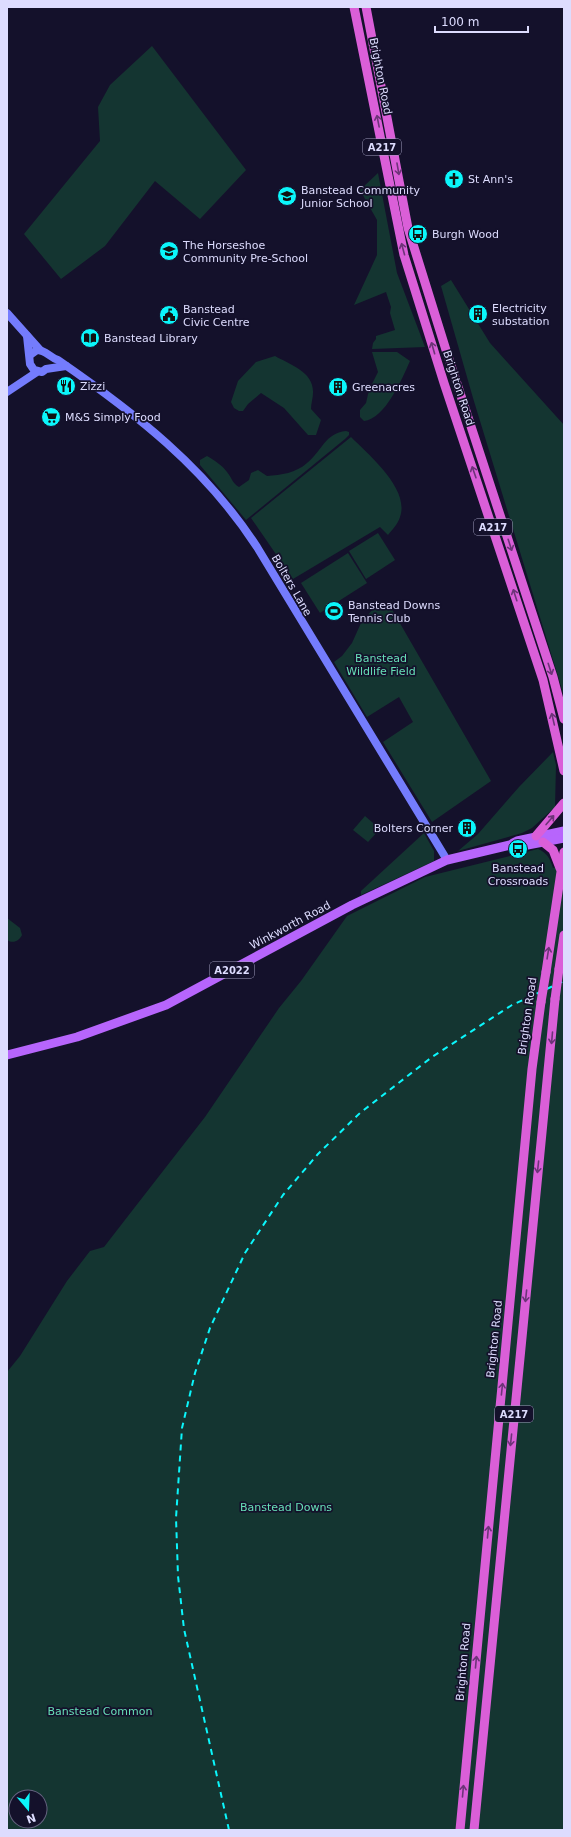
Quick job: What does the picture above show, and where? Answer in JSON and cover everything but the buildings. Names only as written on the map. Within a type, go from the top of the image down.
[{"type":"highway","name":"Brighton Road","points":[[354,7],[404,255],[444,383],[543,680],[563,756],[564,771]]},
{"type":"highway","name":"Brighton Road","points":[[366,7],[395,151],[408,228],[446,350],[553,677],[564,719]]},
{"type":"highway","points":[[561,872],[553,851],[539,839],[564,803]]},
{"type":"highway","name":"Brighton Road","points":[[460,1830],[532,1069],[564,852]]},
{"type":"highway","name":"A217","points":[[474,1830],[555,999],[564,936]]},
{"type":"main road","points":[[7,313],[40,350],[48,354],[51,362],[46,369]]},
{"type":"main road","points":[[24,380],[30,364],[27,336]]},
{"type":"main road","points":[[30,355],[37,350],[40,350]]},
{"type":"main road","name":"Bolters Lane","points":[[50,358],[66,366],[122,406],[186,460],[221,497],[238,518],[447,860]]},
{"type":"main road","points":[[30,364],[37,372]]},
{"type":"main road","points":[[7,392],[37,372],[66,366]]},
{"type":"main road","name":"A2022","points":[[539,839],[564,831]]},
{"type":"main road","name":"A2022","points":[[539,839],[564,838]]},
{"type":"main road","name":"Winkworth Road","points":[[7,1055],[77,1037],[166,1005],[352,905],[447,860],[510,845],[517,841],[539,839]]},
{"type":"green space","points":[[152,46],[246,170],[200,219],[155,181],[105,246],[61,279],[24,234],[100,141],[98,107],[110,85]]},
{"type":"green space","points":[[378,173],[397,273],[425,347],[372,349],[376,336],[395,330],[390,313],[391,307],[386,292],[354,305],[377,255],[377,220],[360,190]]},
{"type":"green space","points":[[451,280],[490,343],[564,425],[564,696],[473,398],[441,286]]},
{"type":"green space","points":[[372,352],[397,352],[410,361],[386,406],[372,419],[364,421],[360,417],[360,410],[366,403],[369,390],[378,372]]},
{"type":"green space","points":[[275,356],[306,374],[310,380],[313,393],[311,409],[321,420],[316,435],[308,435],[284,408],[261,393],[248,404],[243,411],[239,411],[234,408],[231,402],[238,381],[256,362]]},
{"type":"green space","points":[[346,431],[349,432],[349,435],[345,439],[246,520],[200,465],[200,460],[207,456],[223,467],[233,482],[239,487],[249,480],[251,473],[258,470],[267,476],[283,474],[298,469],[312,458],[324,443],[333,435]]},
{"type":"green space","points":[[351,437],[377,463],[394,484],[402,506],[399,520],[388,535],[380,527],[293,579],[251,518]]},
{"type":"green space","points":[[378,533],[395,560],[366,579],[349,551]]},
{"type":"green space","points":[[348,553],[367,583],[320,613],[301,583]]},
{"type":"green space","name":"Banstead Wildlife Field","points":[[390,606],[491,781],[432,822],[383,742],[413,722],[399,697],[367,717],[334,662],[342,656],[352,643],[361,623],[373,609]]},
{"type":"green space","points":[[553,752],[556,765],[555,807],[532,828],[522,833],[458,851],[478,834],[519,787]]},
{"type":"green space","points":[[365,816],[380,829],[368,842],[353,830]]},
{"type":"green space","points":[[424,833],[434,851],[434,861],[361,895],[361,891]]},
{"type":"green space","name":"Banstead Downs","points":[[538,849],[548,856],[553,868],[564,864],[564,1830],[7,1830],[7,1372],[20,1356],[67,1281],[90,1251],[104,1247],[205,1117],[279,1008],[301,981],[347,916],[425,877]]},
{"type":"green space","points":[[7,918],[20,928],[22,935],[16,941],[11,942],[7,940]]},
{"type":"railway","points":[[229,1830],[184,1629],[178,1576],[176,1518],[182,1428],[195,1373],[210,1328],[245,1253],[283,1195],[318,1154],[360,1113],[432,1057],[512,1005],[564,981]]},
{"type":"place","name":"St Ann's","points":[[454,179]]},
{"type":"place","name":"Banstead Community Junior School","points":[[287,196]]},
{"type":"place","name":"Burgh Wood","points":[[418,234]]},
{"type":"place","name":"The Horseshoe Community Pre-School","points":[[169,251]]},
{"type":"place","name":"Electricity substation","points":[[478,314]]},
{"type":"place","name":"Banstead Civic Centre","points":[[169,315]]},
{"type":"place","name":"Banstead Library","points":[[90,338]]},
{"type":"place","name":"Zizzi","points":[[66,386]]},
{"type":"place","name":"Greenacres","points":[[338,387]]},
{"type":"place","name":"M&S Simply Food","points":[[51,417]]},
{"type":"place","name":"Banstead Downs Tennis Club","points":[[334,611]]},
{"type":"place","name":"Bolters Corner","points":[[467,828]]},
{"type":"place","name":"Banstead Crossroads","points":[[518,849]]},
{"type":"park label","name":"Banstead Common","points":[[100,1711]]}]
